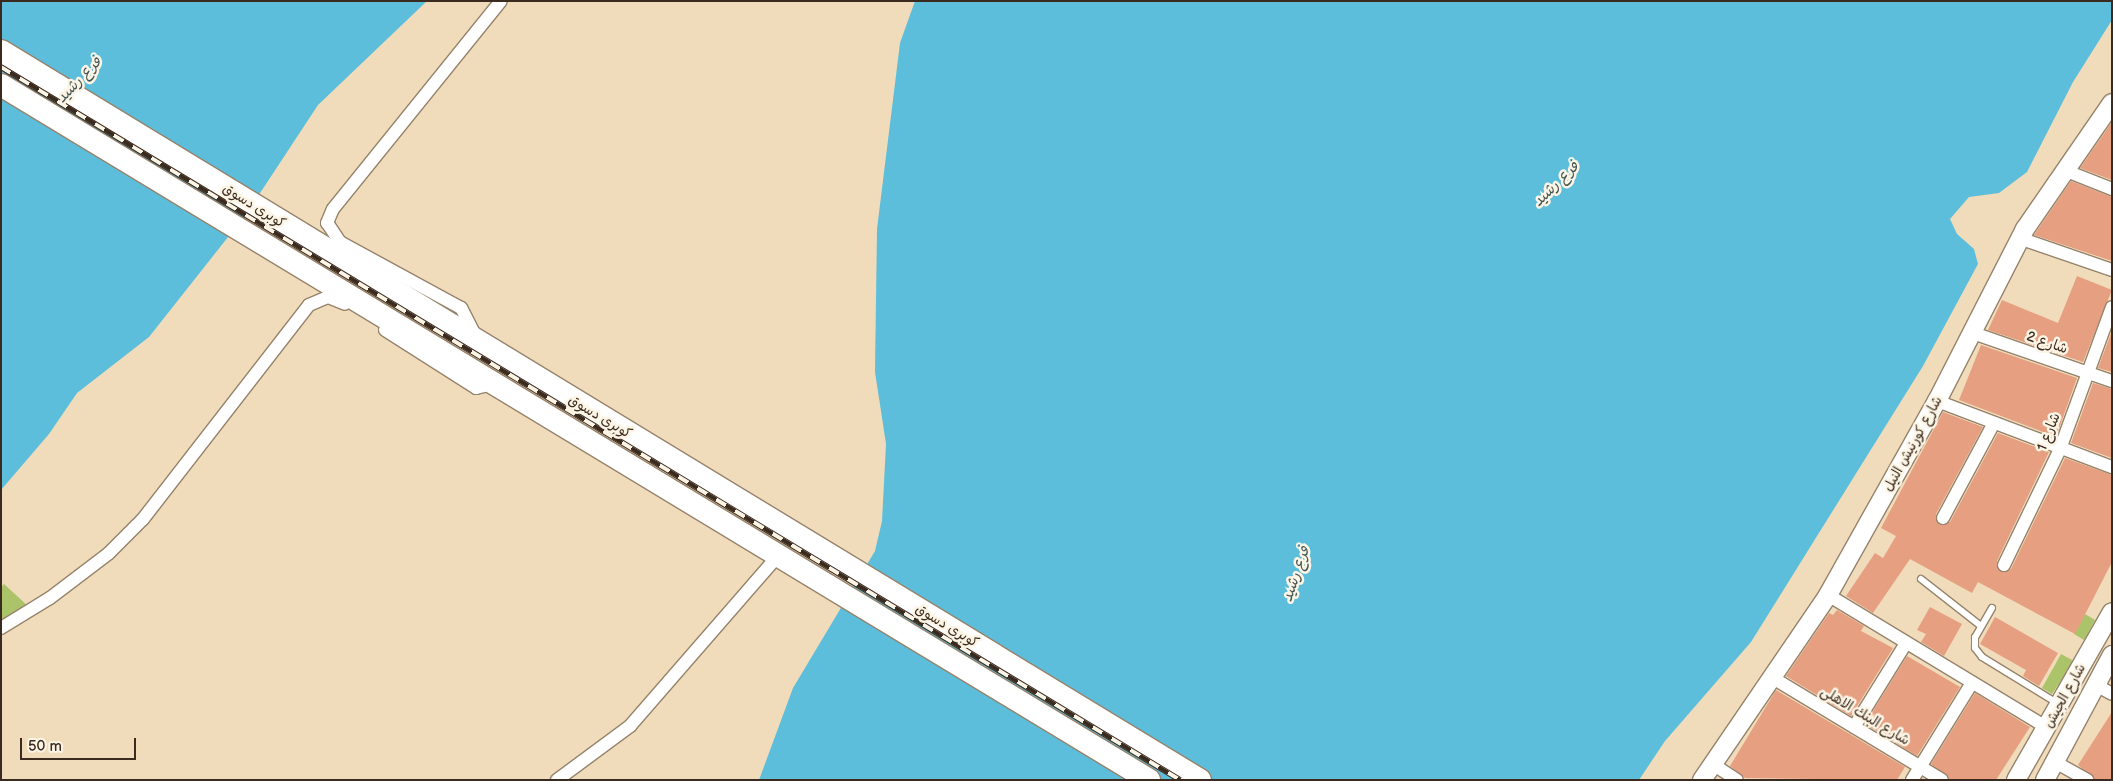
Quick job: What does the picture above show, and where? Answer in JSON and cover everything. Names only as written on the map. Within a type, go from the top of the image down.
[{"type":"highway","name":"كوبرى دسوق","points":[[1,51],[479,344],[1200,780]]},
{"type":"highway","name":"كوبرى دسوق","points":[[1,85],[1149,780]]},
{"type":"main road","name":"شارع كورنيش النيل","points":[[1702,780],[1828,596],[1937,401],[1973,333],[2019,238],[2064,170],[2112,103]]},
{"type":"main road","name":"شارع الجيش","points":[[2016,780],[2048,728],[2112,612]]},
{"type":"main road","name":"شارع الجيش","points":[[2045,780],[2112,655]]},
{"type":"main road","points":[[2085,661],[2099,678]]},
{"type":"street","points":[[479,344],[460,308],[340,242],[327,224],[333,209],[501,1]]},
{"type":"street","points":[[2064,170],[2112,189]]},
{"type":"street","points":[[2019,238],[2112,270]]},
{"type":"street","points":[[1,628],[50,598],[140,523],[304,311],[323,298],[335,298],[476,388],[494,384]]},
{"type":"street","name":"شارع 1","points":[[2004,564],[2060,449],[2112,307]]},
{"type":"street","name":"شارع 2","points":[[1973,333],[2112,380]]},
{"type":"street","points":[[1937,401],[2060,449],[2112,467]]},
{"type":"street","points":[[1943,518],[1994,423]]},
{"type":"street","points":[[557,780],[630,726],[778,556]]},
{"type":"street","points":[[1828,596],[2048,728]]},
{"type":"street","points":[[1854,727],[1906,643]]},
{"type":"street","name":"شارع البنك الاهلى","points":[[1773,678],[1942,780]]},
{"type":"street","points":[[2099,678],[2112,694]]},
{"type":"street","points":[[1912,780],[1972,683]]},
{"type":"street","points":[[2055,762],[2087,780]]},
{"type":"street","points":[[1714,765],[1737,780]]},
{"type":"lane","points":[[1921,579],[1981,626]]},
{"type":"lane","points":[[1992,608],[1975,637],[1982,657],[2060,705]]},
{"type":"green space","points":[[4,584],[29,607],[1,627],[1,587]]},
{"type":"green space","points":[[2085,614],[2095,620],[2084,640],[2074,634]]},
{"type":"green space","points":[[2061,654],[2074,661],[2052,694],[2042,688]]},
{"type":"water","name":"فرع رشيد","points":[[1,1],[427,1],[318,105],[247,213],[149,337],[77,393],[49,434],[1,490]]},
{"type":"water","name":"فرع رشيد","points":[[915,1],[2112,1],[2112,20],[2073,82],[2027,172],[1999,193],[1969,197],[1950,219],[1957,234],[1974,249],[1978,264],[1923,366],[1751,642],[1665,741],[1639,780],[759,780],[793,688],[875,551],[882,521],[886,444],[875,372],[877,229],[900,43]]},
{"type":"building","points":[[2112,122],[2112,180],[2080,168]]},
{"type":"building","points":[[2071,181],[2112,197],[2112,261],[2034,235]]},
{"type":"building","points":[[2077,276],[2112,290],[2083,362],[1988,330],[2002,300],[2058,323]]},
{"type":"building","points":[[2112,331],[2112,372],[2098,368]]},
{"type":"building","points":[[1981,345],[2077,378],[2056,437],[1959,400]]},
{"type":"building","points":[[2093,383],[2112,389],[2112,458],[2071,443]]},
{"type":"building","points":[[1943,412],[1983,427],[1936,514],[1940,525],[1950,522],[1998,433],[2049,452],[1997,561],[2001,572],[2011,569],[2065,458],[2112,475],[2112,562],[2075,634],[1978,582],[1972,593],[1910,559],[1873,613],[1846,596],[1875,553],[1883,558],[1896,536],[1881,528]]},
{"type":"building","points":[[1930,607],[1962,624],[1944,656],[1921,642],[1926,634],[1917,630]]},
{"type":"building","points":[[1837,610],[1864,626],[1861,631],[1893,648],[1851,716],[1786,676],[1829,613],[1833,615]]},
{"type":"building","points":[[1995,617],[2058,653],[2039,686],[2023,676],[2026,670],[1980,644]]},
{"type":"building","points":[[1907,656],[1960,687],[1917,756],[1865,724]]},
{"type":"building","points":[[1776,690],[1905,767],[1897,780],[1745,778],[1730,766]]},
{"type":"building","points":[[1975,693],[2030,727],[1996,780],[1950,780],[1931,764]]},
{"type":"building","points":[[2112,712],[2112,780],[2095,780],[2078,765]]},
{"type":"railway","points":[[1,67],[1180,780]]}]
